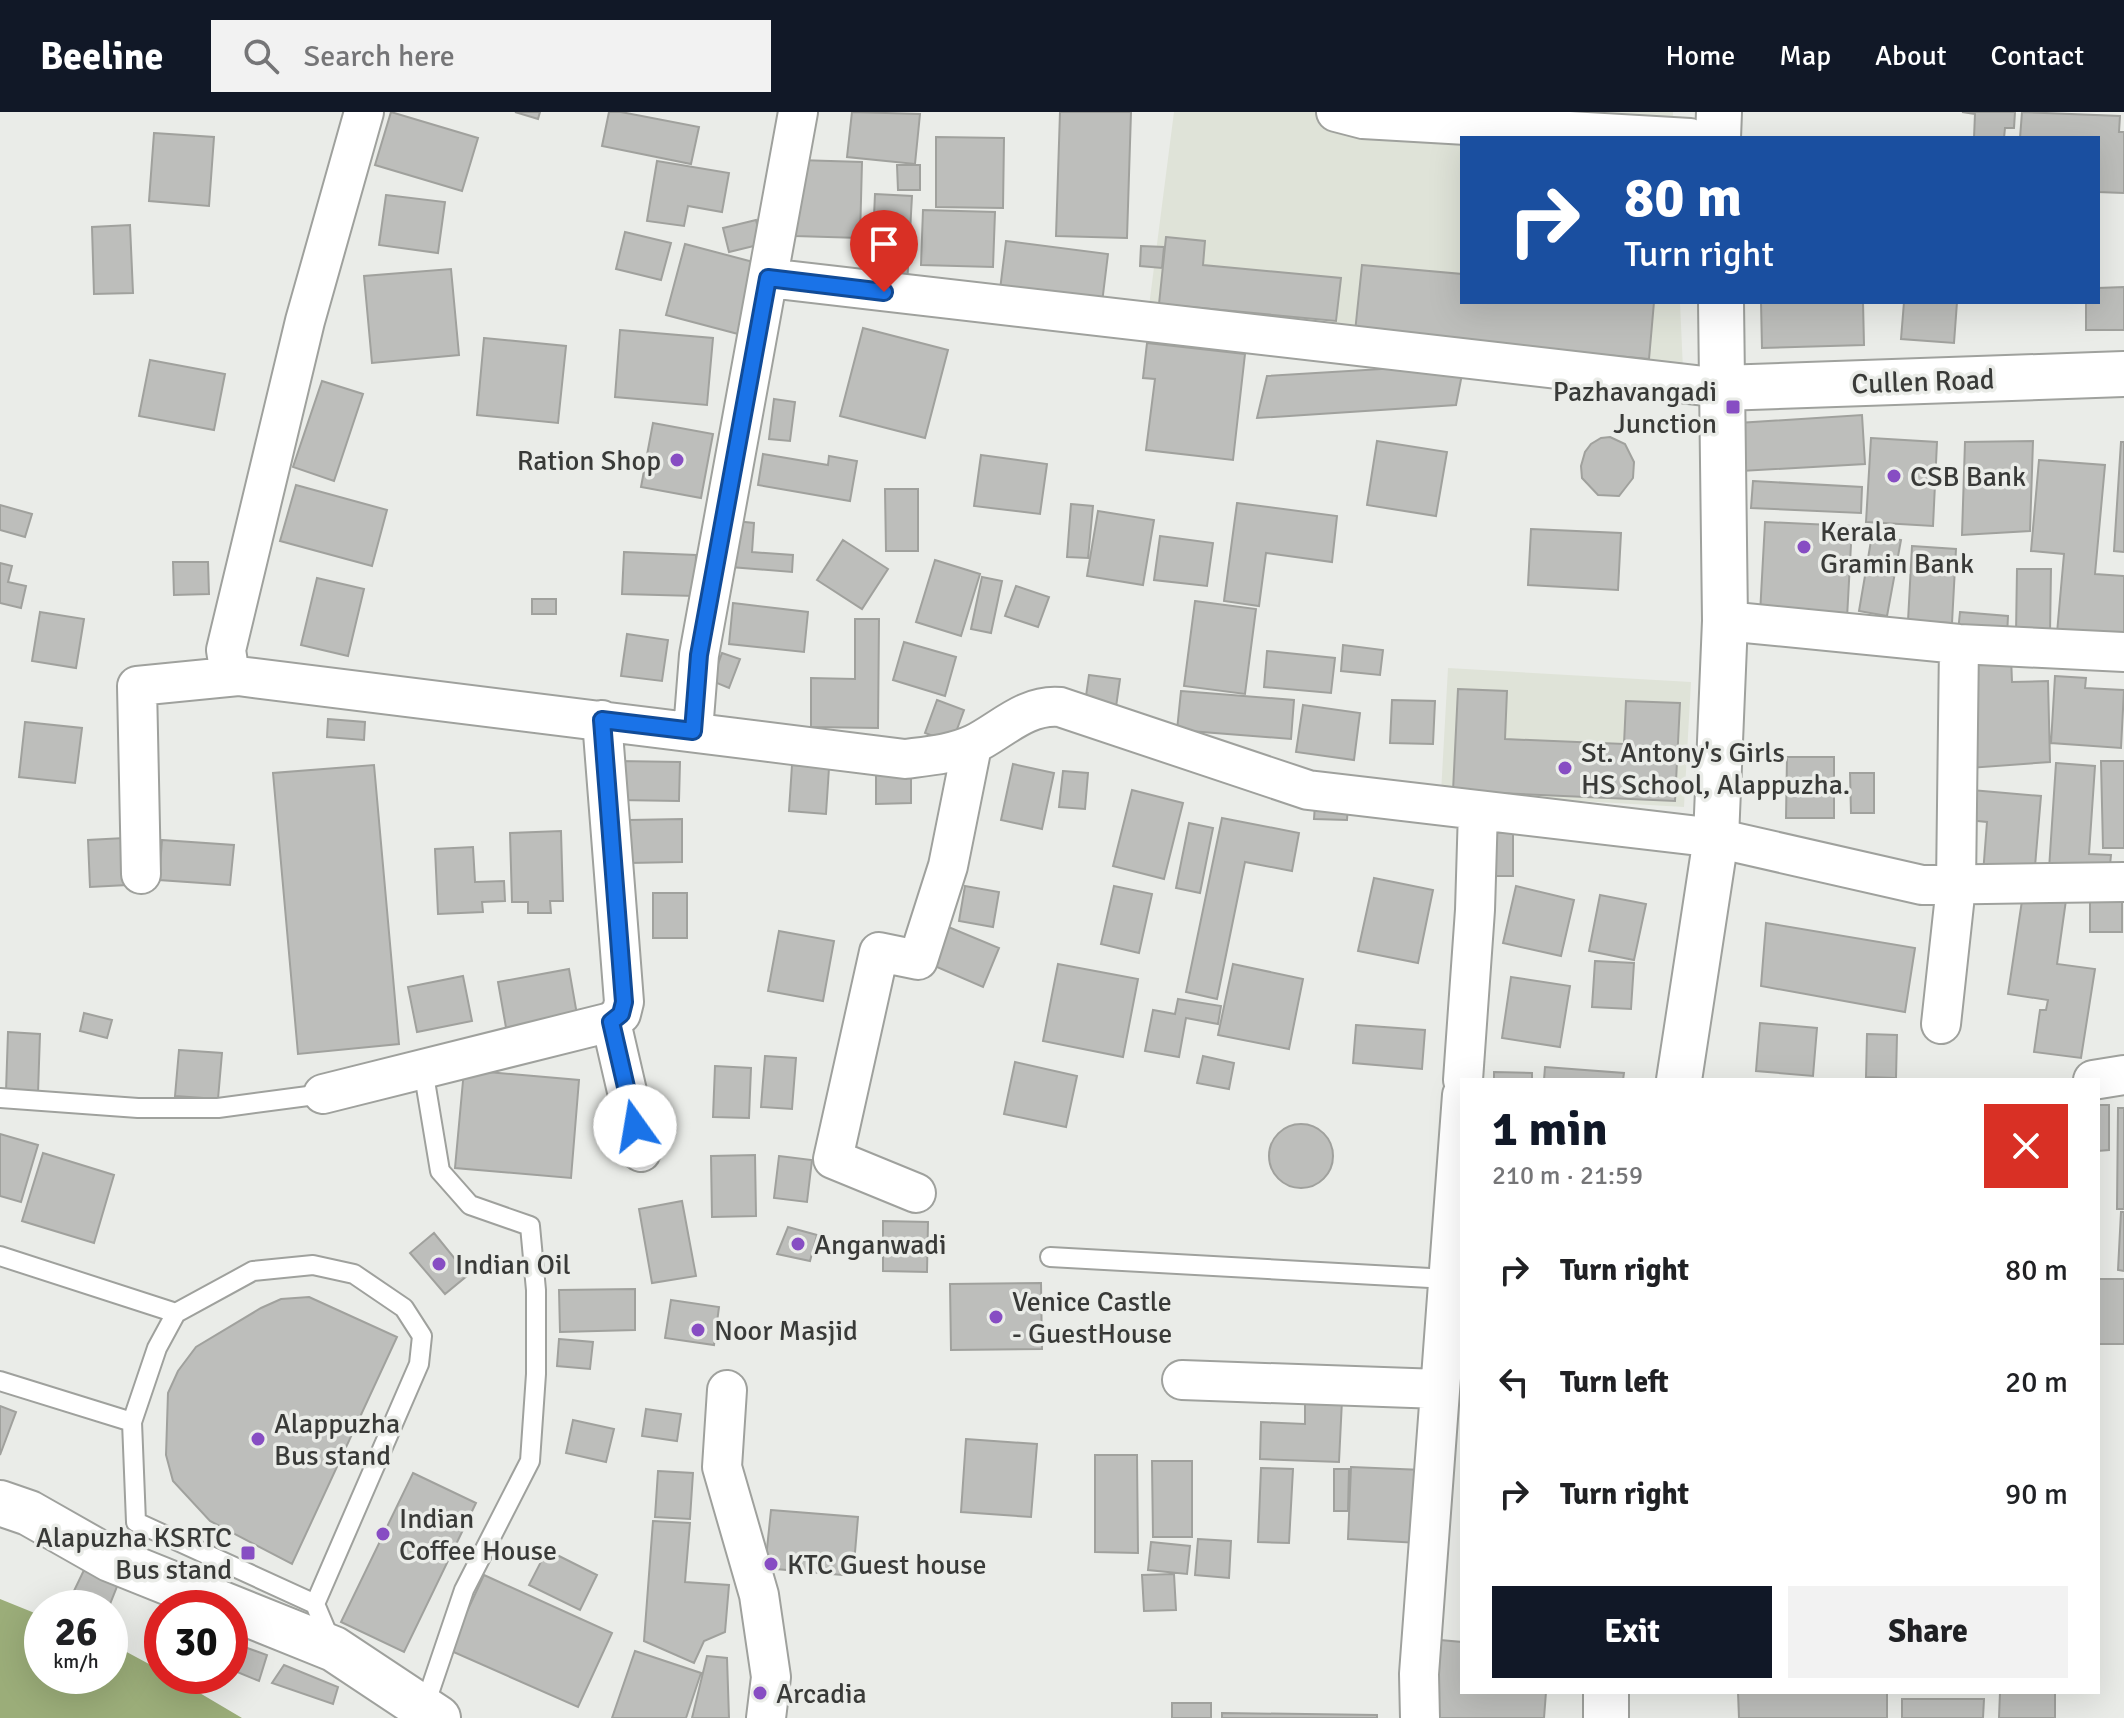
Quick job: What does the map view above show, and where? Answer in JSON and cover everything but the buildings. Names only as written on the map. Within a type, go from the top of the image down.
[{"type":"main road","points":[[1718,136],[1719,112]]},
{"type":"main road","points":[[1679,1078],[1716,838],[1725,621],[1721,304]]},
{"type":"main road","name":"Cullen Road","points":[[1722,388],[2124,374]]},
{"type":"main road","points":[[0,1503],[29,1513],[110,1559],[334,1649],[431,1713]]},
{"type":"main road","points":[[1606,1694],[1606,1718]]},
{"type":"street","points":[[238,676],[229,669],[226,650],[305,321],[364,112]]},
{"type":"street","points":[[693,731],[699,655],[798,112]]},
{"type":"street","points":[[1336,112],[1363,119],[1656,136]]},
{"type":"street","points":[[768,278],[1722,388]]},
{"type":"street","points":[[1725,621],[1959,644],[2124,652]]},
{"type":"street","points":[[1941,1024],[1956,886],[1959,644]]},
{"type":"street","points":[[141,874],[137,686],[238,676],[905,759],[972,746],[1029,712],[1044,706],[1060,707],[1308,790],[1716,838],[1922,885],[2124,882]]},
{"type":"street","points":[[323,1094],[611,1022],[621,1014],[624,1002],[602,720]]},
{"type":"street","points":[[916,1193],[833,1159],[879,952],[918,960],[948,866],[972,746]]},
{"type":"street","points":[[1463,1078],[1475,910],[1478,810]]},
{"type":"street","points":[[611,1022],[641,1152]]},
{"type":"street","points":[[2100,1079],[2124,1075]]},
{"type":"street","points":[[1420,1718],[1419,1674],[1460,1121]]},
{"type":"street","points":[[1182,1380],[1440,1389]]},
{"type":"street","points":[[727,1390],[722,1467],[759,1595],[771,1677],[766,1718]]},
{"type":"lane","points":[[423,1069],[440,1171],[470,1205],[530,1226],[536,1290],[536,1374],[530,1461],[464,1590],[431,1713]]},
{"type":"lane","points":[[0,1098],[138,1108],[205,1108],[323,1094]]},
{"type":"lane","points":[[0,1256],[176,1313]]},
{"type":"lane","points":[[1050,1257],[1448,1279]]},
{"type":"lane","points":[[315,1604],[419,1364],[422,1336],[404,1308],[354,1274],[313,1265],[253,1271],[176,1313],[157,1348],[132,1422],[136,1522],[315,1604],[334,1649]]},
{"type":"lane","points":[[0,1381],[132,1422]]},
{"type":"shaded area","points":[[1174,112],[1673,112],[1674,136],[1460,136],[1460,304],[1680,304],[1683,370],[1148,314]]},
{"type":"shaded area","points":[[1448,668],[1691,682],[1684,807],[1441,793]]},
{"type":"shaded area","points":[[0,1599],[24,1609],[24,1694],[128,1694],[128,1653],[144,1661],[144,1694],[201,1694],[242,1718],[0,1718]]},
{"type":"place","name":"Pazhavangadi Junction","points":[[1733,407]]},
{"type":"place","name":"Ration Shop","points":[[677,460]]},
{"type":"place","name":"CSB Bank","points":[[1894,476]]},
{"type":"place","name":"Kerala Gramin Bank","points":[[1804,547]]},
{"type":"place","name":"St. Antony's Girls HS School, Alappuzha.","points":[[1565,768]]},
{"type":"place","name":"Anganwadi","points":[[798,1244]]},
{"type":"place","name":"Indian Oil","points":[[439,1264]]},
{"type":"place","name":"Venice Castle - GuestHouse","points":[[996,1317]]},
{"type":"place","name":"Noor Masjid","points":[[698,1330]]},
{"type":"place","name":"Alappuzha Bus stand","points":[[258,1439]]},
{"type":"place","name":"Indian Coffee House","points":[[383,1534]]},
{"type":"place","name":"Alapuzha KSRTC Bus stand","points":[[248,1553]]},
{"type":"place","name":"KTC Guest house","points":[[771,1564]]},
{"type":"place","name":"Arcadia","points":[[760,1693]]},
{"type":"route","points":[[635,1126],[611,1022],[621,1014],[624,1002],[602,720],[693,731],[699,655],[768,278],[884,292]]}]
